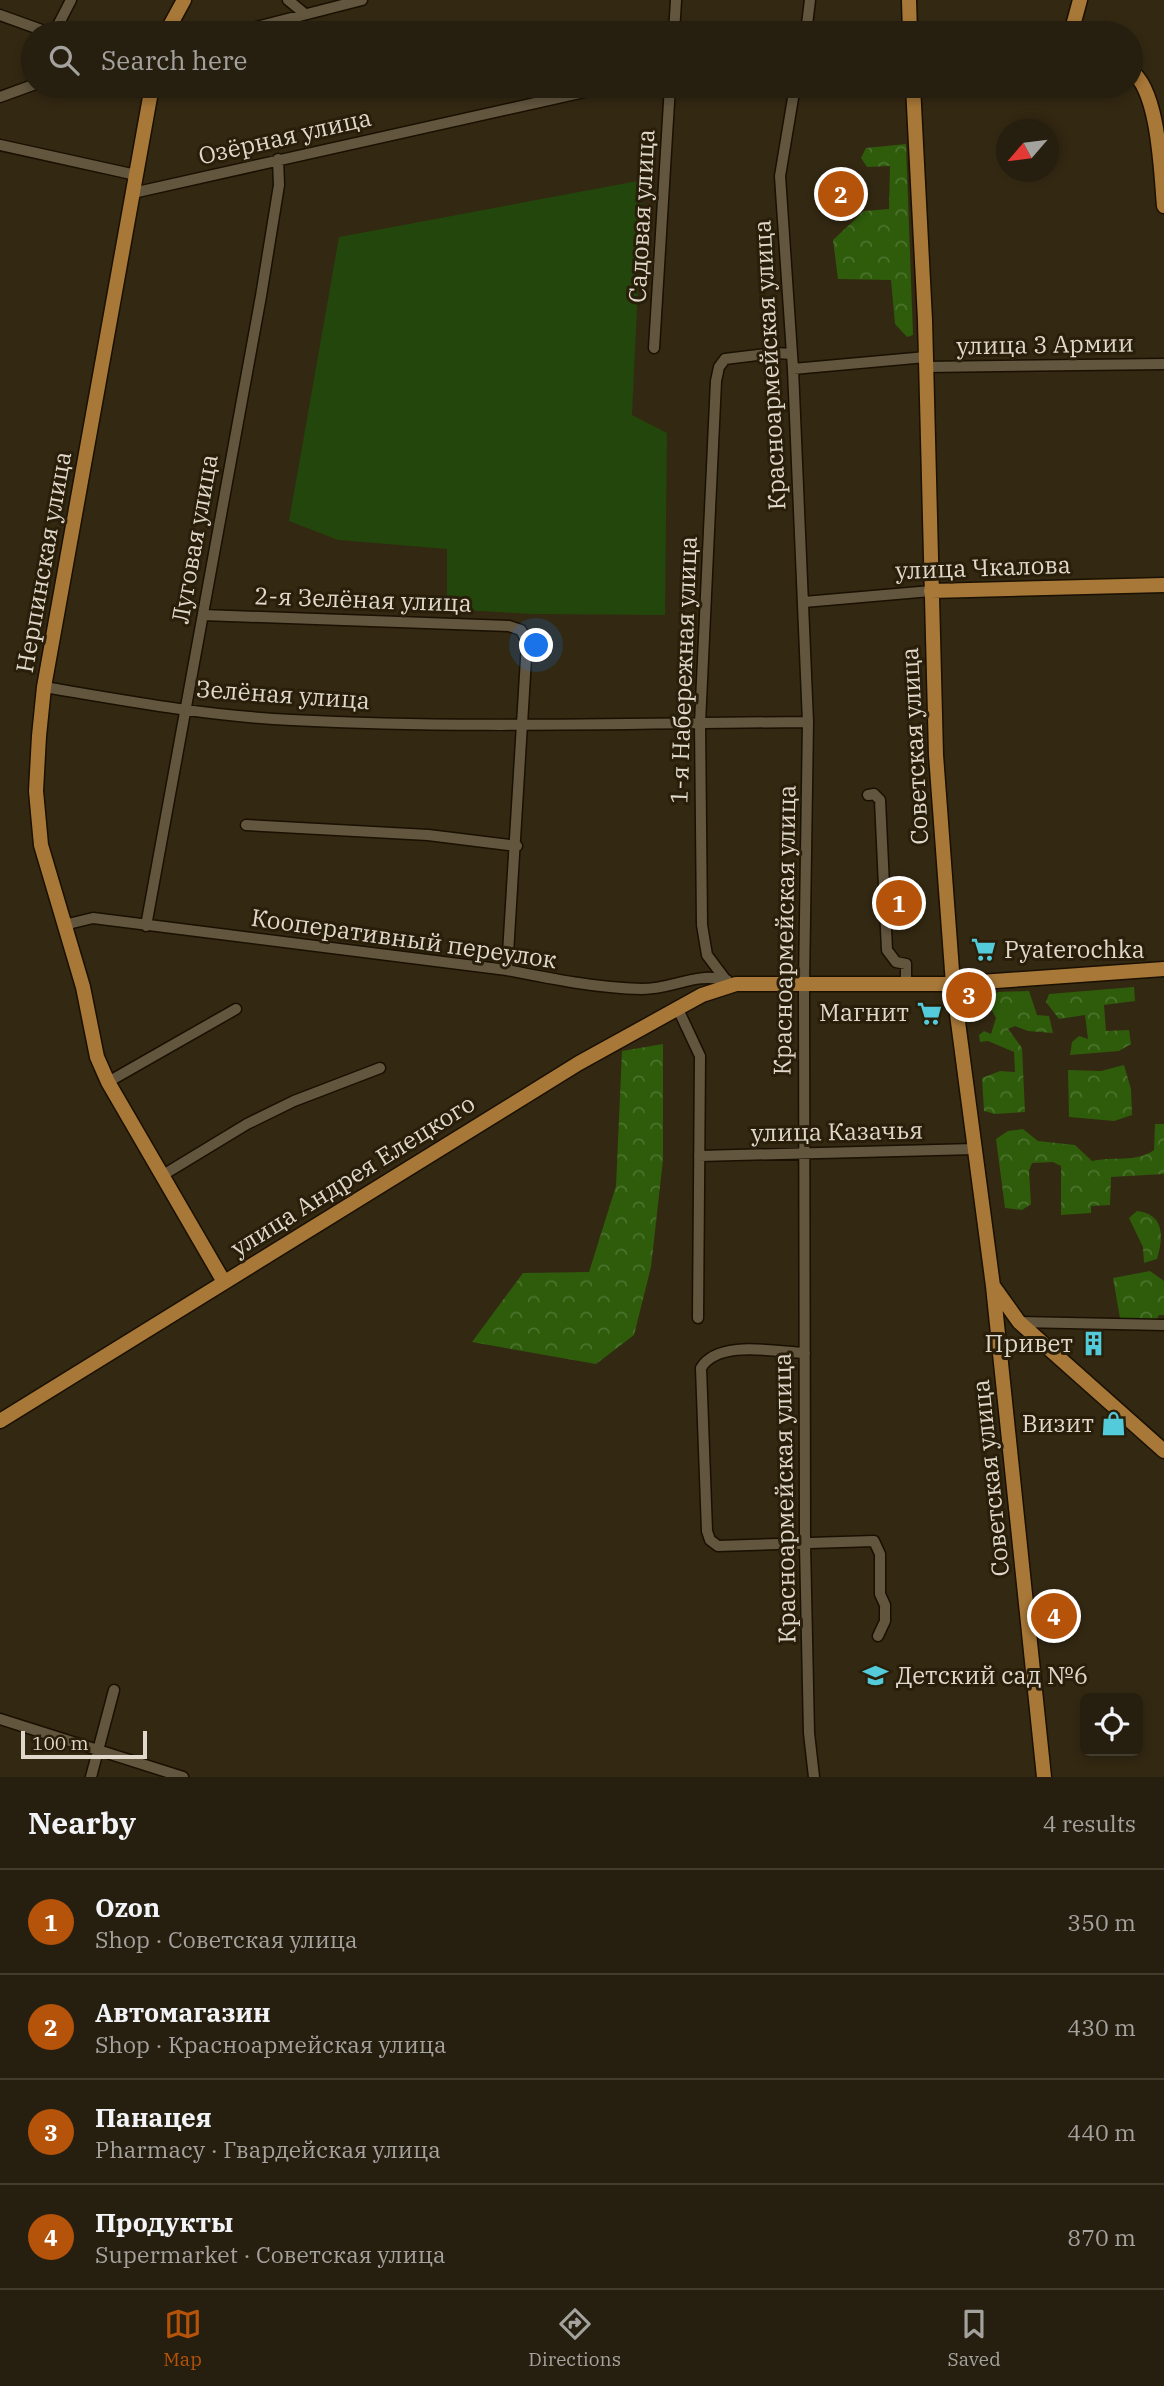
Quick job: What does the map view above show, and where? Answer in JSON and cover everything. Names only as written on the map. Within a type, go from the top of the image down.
[{"type":"main road","points":[[173,21],[184,0]]},
{"type":"main road","points":[[909,0],[910,21]]},
{"type":"main road","points":[[1074,21],[1080,0]]},
{"type":"main road","points":[[1143,87],[1160,135],[1164,206]]},
{"type":"main road","name":"Нерпинская улица","points":[[150,98],[44,687],[37,791],[40,831],[83,986],[97,1057],[108,1083],[225,1282]]},
{"type":"main road","name":"Советская улица","points":[[914,98],[926,362],[936,755],[953,984],[993,1286],[1044,1777]]},
{"type":"main road","name":"улица Чкалова","points":[[931,591],[1164,585]]},
{"type":"main road","points":[[731,981],[953,984],[1164,969]]},
{"type":"main road","name":"улица Андрея Елецкого","points":[[0,1421],[579,1063],[677,1007],[731,981]]},
{"type":"main road","points":[[993,1286],[1019,1322],[1164,1451]]},
{"type":"street","points":[[59,21],[71,0]]},
{"type":"street","points":[[288,0],[304,14]]},
{"type":"street","points":[[278,21],[362,0]]},
{"type":"street","points":[[675,21],[676,0]]},
{"type":"street","points":[[807,21],[810,0]]},
{"type":"street","points":[[0,15],[21,22]]},
{"type":"street","points":[[0,97],[21,89]]},
{"type":"street","name":"Озёрная улица","points":[[132,192],[556,98]]},
{"type":"street","name":"Садовая улица","points":[[654,348],[669,98]]},
{"type":"street","name":"Красноармейская улица","points":[[793,98],[780,176],[793,369],[808,722],[804,983],[805,1545],[809,1733],[814,1777]]},
{"type":"street","points":[[0,145],[136,175]]},
{"type":"street","name":"Луговая улица","points":[[146,926],[269,247],[279,185],[278,159]]},
{"type":"street","name":"1-я Набережная улица","points":[[731,981],[707,955],[702,925],[700,723],[716,381],[719,367],[725,359],[792,354]]},
{"type":"street","name":"улица 3 Армии","points":[[793,369],[926,362],[1164,364]]},
{"type":"street","name":"улица Чкалова","points":[[804,602],[931,591]]},
{"type":"street","name":"2-я Зелёная улица","points":[[203,615],[509,626],[521,630],[527,642],[521,726]]},
{"type":"street","name":"Зелёная улица","points":[[44,687],[185,710],[291,720],[521,726],[808,722]]},
{"type":"street","points":[[507,970],[517,846],[521,726]]},
{"type":"street","name":"Советская улица","points":[[868,795],[874,794],[880,800],[887,950],[896,962],[906,964],[906,984]]},
{"type":"street","points":[[246,825],[428,835],[517,846]]},
{"type":"street","name":"Кооперативный переулок","points":[[64,925],[93,918],[507,970],[566,982],[641,989],[658,988],[700,976],[731,981]]},
{"type":"street","points":[[677,1007],[700,1056],[698,1318]]},
{"type":"street","points":[[108,1083],[236,1009]]},
{"type":"street","points":[[163,1175],[247,1124],[294,1101],[380,1068]]},
{"type":"street","name":"улица Казачья","points":[[699,1156],[975,1149]]},
{"type":"street","points":[[1019,1322],[1164,1325]]},
{"type":"street","points":[[805,1353],[730,1351],[706,1360],[701,1368],[710,1540],[718,1546],[805,1545],[868,1539],[879,1546],[880,1594],[885,1605],[886,1621],[878,1636]]},
{"type":"street","points":[[91,1777],[114,1690]]},
{"type":"street","points":[[0,1719],[183,1777]]},
{"type":"green space","points":[[906,144],[913,335],[907,337],[895,324],[891,280],[838,279],[833,240],[864,211],[889,209],[890,166],[867,167],[861,158],[866,148]]},
{"type":"green space","points":[[643,180],[632,415],[667,433],[665,615],[533,614],[447,609],[447,549],[338,540],[289,521],[339,237]]},
{"type":"green space","points":[[1134,987],[1135,1001],[1104,1005],[1106,1031],[1129,1030],[1131,1044],[1119,1051],[1070,1055],[1072,1042],[1079,1036],[1088,1039],[1085,1015],[1059,1019],[1046,1002],[1049,994]]},
{"type":"green space","points":[[1029,991],[1037,1015],[1049,1016],[1053,1033],[1028,1031],[1015,1026],[1008,1029],[1022,1048],[1025,1112],[995,1114],[984,1111],[982,1078],[1000,1071],[1015,1072],[1014,1052],[988,1041],[980,1042],[979,1035],[984,1031],[991,1034],[996,1018],[985,998],[998,992]]},
{"type":"green space","points":[[663,1044],[663,1160],[651,1267],[634,1335],[596,1364],[472,1342],[523,1273],[589,1272],[616,1186],[622,1051]]},
{"type":"green space","points":[[1124,1065],[1131,1089],[1132,1115],[1114,1121],[1069,1117],[1068,1070],[1101,1071]]},
{"type":"green space","points":[[1155,1124],[1164,1124],[1164,1174],[1111,1177],[1110,1205],[1091,1206],[1091,1213],[1061,1215],[1061,1166],[1053,1162],[1032,1163],[1029,1171],[1031,1204],[1022,1210],[1005,1208],[996,1139],[1008,1131],[1023,1129],[1038,1141],[1075,1145],[1092,1161],[1132,1158],[1154,1150]]},
{"type":"green space","points":[[1137,1211],[1146,1213],[1157,1221],[1161,1234],[1157,1259],[1144,1263],[1143,1247],[1129,1218]]},
{"type":"green space","points":[[1150,1271],[1164,1281],[1164,1315],[1159,1315],[1154,1325],[1121,1324],[1113,1278]]},
{"type":"place","name":"Автомагазин","points":[[841,194]]},
{"type":"place","name":"Ozon","points":[[899,903]]},
{"type":"place","name":"Pyaterochka","points":[[984,950]]},
{"type":"place","name":"Панацея","points":[[969,995]]},
{"type":"place","name":"Магнит","points":[[929,1013]]},
{"type":"place","name":"Привет","points":[[1093,1344]]},
{"type":"place","name":"Визит","points":[[1114,1424]]},
{"type":"place","name":"Продукты","points":[[1054,1616]]},
{"type":"place","name":"Детский сад №6","points":[[876,1676]]}]
